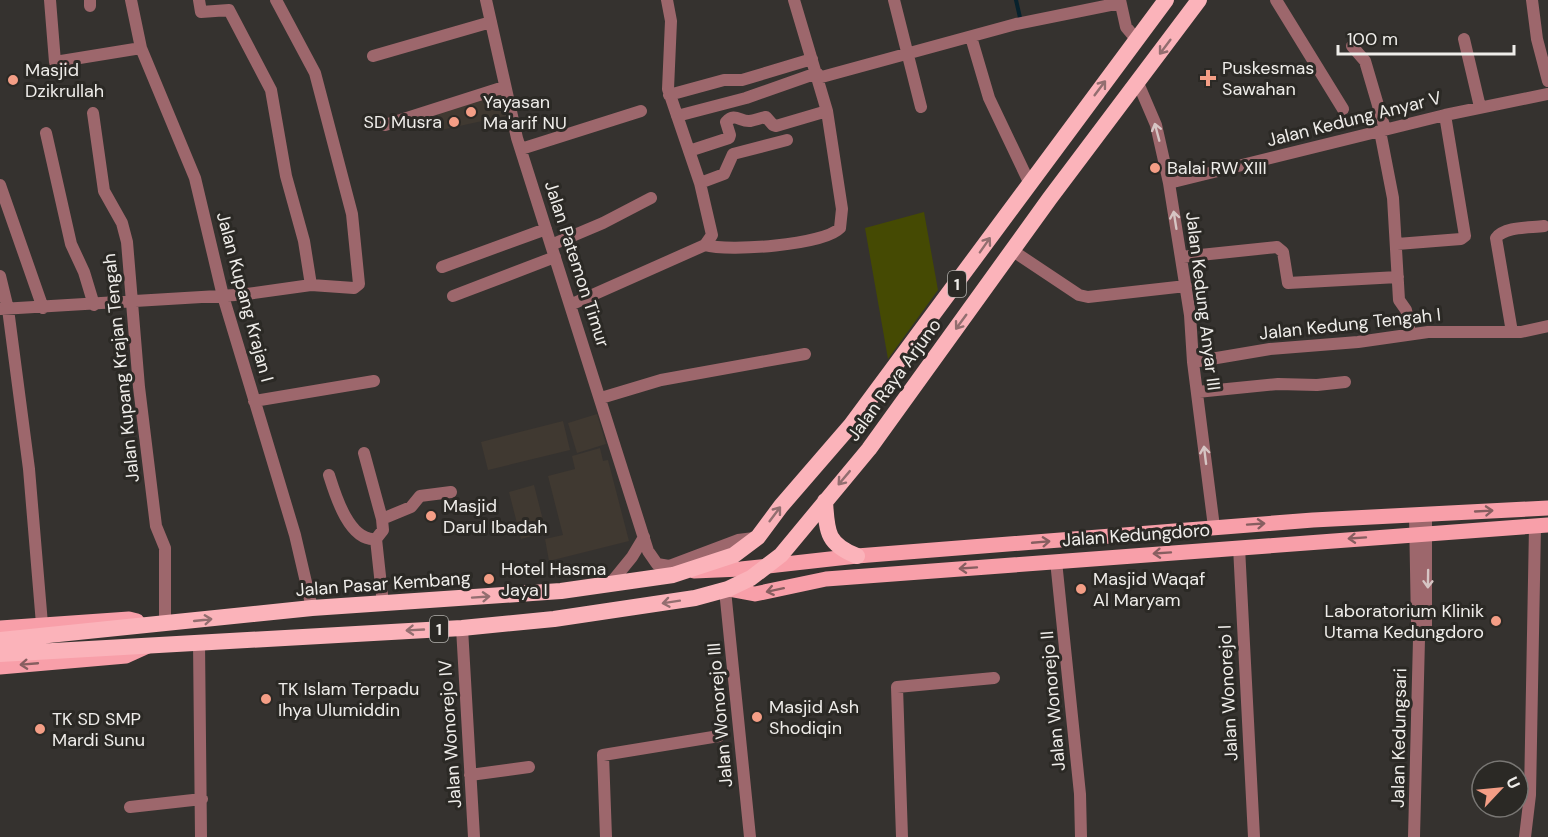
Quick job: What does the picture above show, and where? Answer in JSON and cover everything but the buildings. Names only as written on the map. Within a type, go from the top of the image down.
[{"type":"highway","name":"Jalan Raya Arjuno","points":[[691,571],[734,555],[758,537],[781,506],[852,425],[953,290],[1029,182],[1166,0]]},
{"type":"highway","name":"Jalan Raya Arjuno","points":[[727,590],[770,566],[868,449],[1057,188],[1199,0]]},
{"type":"highway","points":[[1029,182],[1040,187],[1057,188]]},
{"type":"highway","points":[[1029,182],[1036,202],[1037,216]]},
{"type":"highway","points":[[825,501],[830,537],[839,549],[857,556]]},
{"type":"highway","name":"Jalan Pasar Kembang","points":[[145,626],[312,608],[561,591],[691,571]]},
{"type":"highway","name":"1","points":[[0,640],[26,645],[148,646],[462,628],[634,608],[727,590]]},
{"type":"highway","name":"1","points":[[0,654],[26,645],[145,626]]},
{"type":"main road","name":"Jalan Kedungdoro","points":[[770,566],[857,556],[1214,527],[1548,508]]},
{"type":"main road","name":"Jalan Kedungdoro","points":[[727,590],[755,594],[826,579],[1421,533],[1541,526]]},
{"type":"main road","name":"Jalan Pasar Kembang","points":[[691,571],[770,566]]},
{"type":"main road","name":"Jalan Pasar Kembang","points":[[0,628],[129,619],[145,626]]},
{"type":"main road","points":[[0,667],[126,656],[148,646]]},
{"type":"street","points":[[50,0],[55,62],[141,48]]},
{"type":"street","name":"Jalan Kupang Krajan I","points":[[131,0],[141,48],[195,178],[235,295],[254,401],[296,535],[312,608]]},
{"type":"street","points":[[200,0],[201,12],[229,10],[271,90],[286,176],[304,241],[311,285]]},
{"type":"street","points":[[4,309],[235,295],[311,285],[357,287],[352,214],[315,73],[276,0]]},
{"type":"street","name":"Jalan Patemon Timur","points":[[486,0],[504,87],[521,149],[653,560],[669,566],[738,540],[758,537]]},
{"type":"street","points":[[570,305],[705,245],[712,235],[700,183],[669,94],[667,72],[670,21],[667,0]]},
{"type":"street","points":[[705,245],[716,247],[804,242],[834,234],[842,220],[826,111],[795,0]]},
{"type":"street","points":[[894,0],[921,107]]},
{"type":"street","points":[[1276,0],[1343,109]]},
{"type":"street","points":[[1532,0],[1537,39],[1548,81]]},
{"type":"street","points":[[677,116],[818,76],[971,38],[1021,23],[1120,1],[1126,27],[1137,40]]},
{"type":"street","points":[[373,56],[491,22]]},
{"type":"street","points":[[971,38],[989,98],[1029,182]]},
{"type":"street","points":[[1464,39],[1480,107]]},
{"type":"street","points":[[1352,46],[1365,61],[1382,130],[1393,198],[1399,300],[1406,310],[1410,334]]},
{"type":"street","points":[[669,94],[724,80],[742,81],[813,59]]},
{"type":"street","name":"Jalan Kedung Anyar III","points":[[1138,83],[1156,125],[1169,183],[1186,286],[1193,362],[1214,527]]},
{"type":"street","points":[[385,124],[504,87]]},
{"type":"street","name":"Jalan Kedung Anyar V","points":[[1169,183],[1445,114],[1548,94]]},
{"type":"street","points":[[521,149],[641,111]]},
{"type":"street","points":[[689,151],[729,138],[726,122],[730,118],[737,117],[748,121],[766,117],[772,125],[776,126],[826,111]]},
{"type":"street","name":"Jalan Kupang Krajan Tengah","points":[[93,113],[104,191],[122,223],[127,242],[139,387],[156,526],[165,548],[165,624]]},
{"type":"street","points":[[1397,243],[1461,239],[1465,236],[1445,114]]},
{"type":"street","points":[[46,133],[71,244],[84,272],[94,305]]},
{"type":"street","points":[[700,183],[724,174],[728,170],[730,157],[737,152],[787,140]]},
{"type":"street","points":[[0,185],[43,308]]},
{"type":"street","points":[[453,296],[553,251],[651,198]]},
{"type":"street","points":[[1512,332],[1496,240],[1500,233],[1544,226]]},
{"type":"street","points":[[442,267],[546,229]]},
{"type":"street","points":[[1181,257],[1222,251],[1278,248],[1283,252],[1288,283],[1398,277]]},
{"type":"street","points":[[1013,251],[1079,295],[1088,297],[1186,286]]},
{"type":"street","points":[[0,276],[29,469],[42,624]]},
{"type":"street","name":"Jalan Kedung Tengah I","points":[[1193,362],[1270,349],[1428,332],[1512,332],[1548,326]]},
{"type":"street","points":[[601,398],[661,380],[805,354]]},
{"type":"street","points":[[254,401],[374,381]]},
{"type":"street","points":[[1197,392],[1278,384],[1317,385],[1345,382]]},
{"type":"street","points":[[364,453],[382,519],[383,530],[376,539],[383,604]]},
{"type":"street","points":[[329,475],[345,516],[351,525],[365,537],[376,539]]},
{"type":"street","points":[[382,519],[411,507],[420,496],[451,492]]},
{"type":"street","name":"Jalan Kedungsari","points":[[1414,837],[1419,639],[1426,626],[1420,514]]},
{"type":"street","points":[[1525,837],[1530,795],[1541,526]]},
{"type":"street","points":[[610,585],[644,537]]},
{"type":"street","name":"Jalan Wonorejo I","points":[[1239,547],[1254,837]]},
{"type":"street","name":"Jalan Wonorejo II","points":[[1056,561],[1080,794],[1081,837]]},
{"type":"street","name":"Jalan Wonorejo III","points":[[727,590],[750,837]]},
{"type":"street","name":"Jalan Wonorejo IV","points":[[462,628],[474,837]]},
{"type":"street","points":[[199,642],[201,837]]},
{"type":"street","points":[[902,837],[897,687],[994,678]]},
{"type":"street","points":[[606,837],[601,761],[603,755],[719,736]]},
{"type":"street","points":[[470,775],[529,767]]},
{"type":"street","points":[[130,807],[202,799]]},
{"type":"shaded area","name":"Yayasan Ma'arif NU","points":[[500,93],[505,116],[441,130],[436,108]]},
{"type":"shaded area","points":[[924,212],[938,290],[888,359],[865,228]]},
{"type":"shaded area","points":[[597,414],[606,444],[577,453],[568,423]]},
{"type":"shaded area","points":[[563,421],[570,450],[488,470],[481,442]]},
{"type":"shaded area","points":[[600,448],[603,461],[608,460],[629,541],[549,561],[545,539],[563,535],[548,476],[575,469],[572,456]]},
{"type":"shaded area","points":[[534,485],[546,532],[521,539],[509,492]]},
{"type":"waterway","points":[[1016,0],[1021,22]]},
{"type":"place","name":"Puskesmas Sawahan","points":[[1208,78]]},
{"type":"place","name":"Masjid Dzikrullah","points":[[13,80]]},
{"type":"place","name":"Yayasan Ma'arif NU","points":[[471,112]]},
{"type":"place","name":"SD Musra","points":[[454,122]]},
{"type":"place","name":"Balai RW XIII","points":[[1155,168]]},
{"type":"place","name":"Masjid Darul Ibadah","points":[[431,516]]},
{"type":"place","name":"Hotel Hasma Jaya I","points":[[489,579]]},
{"type":"place","name":"Masjid Waqaf Al Maryam","points":[[1081,589]]},
{"type":"place","name":"Laboratorium Klinik Utama Kedungdoro","points":[[1496,621]]},
{"type":"place","name":"TK Islam Terpadu Ihya Ulumiddin","points":[[266,699]]},
{"type":"place","name":"Masjid Ash Shodiqin","points":[[757,717]]},
{"type":"place","name":"TK SD SMP Mardi Sunu","points":[[40,729]]}]
